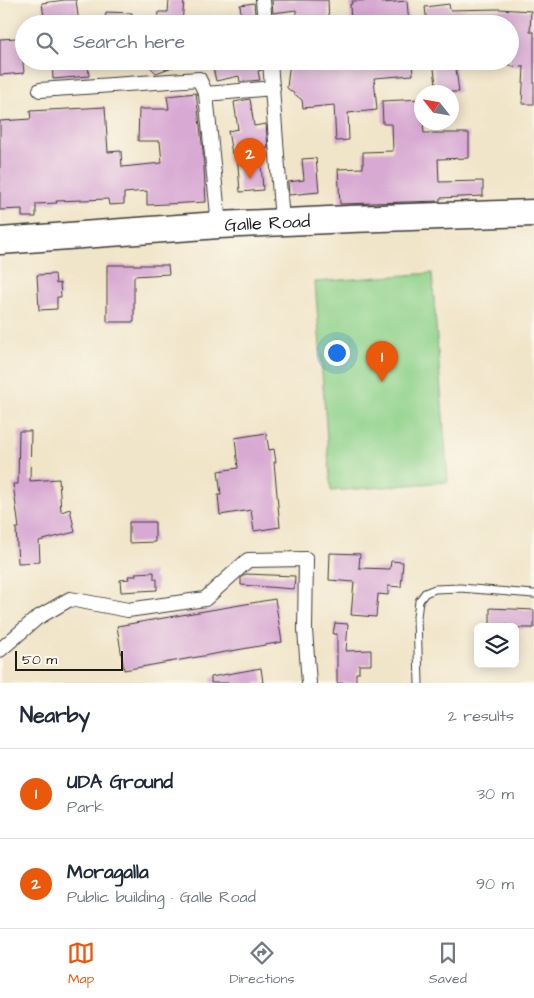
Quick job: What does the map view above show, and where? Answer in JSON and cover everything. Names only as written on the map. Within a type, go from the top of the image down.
[{"type":"highway","name":"Galle Road","points":[[0,241],[219,225],[350,218],[534,213]]},
{"type":"street","points":[[263,0],[264,15]]},
{"type":"street","points":[[271,70],[282,222]]},
{"type":"street","points":[[40,90],[199,79],[206,94],[219,225]]},
{"type":"street","points":[[206,94],[273,88]]},
{"type":"street","points":[[0,650],[37,618],[70,599],[128,610],[205,599],[248,560],[306,559],[305,630],[309,683]]},
{"type":"lane","points":[[419,683],[416,618],[419,601],[425,593],[435,589],[460,588],[534,594]]},
{"type":"green space","points":[[432,273],[448,482],[331,491],[315,282]]},
{"type":"building","points":[[76,0],[78,15],[44,15],[42,3]]},
{"type":"building","points":[[169,0],[184,0],[183,15],[159,15],[159,12],[168,12]]},
{"type":"building","points":[[272,0],[328,0],[329,15],[296,15],[296,10],[273,13]]},
{"type":"building","points":[[382,0],[382,3],[407,1],[408,15],[351,15],[350,4],[352,4],[352,1]]},
{"type":"building","points":[[254,3],[255,15],[241,15],[240,5]]},
{"type":"building","points":[[449,4],[450,10],[499,9],[531,11],[530,32],[534,32],[534,104],[522,104],[524,67],[519,67],[519,15],[426,15],[425,7]]},
{"type":"building","points":[[106,12],[132,13],[132,15],[106,15]]},
{"type":"building","points":[[15,38],[15,70],[24,70],[24,73],[0,75],[0,39]]},
{"type":"building","points":[[52,70],[89,70],[89,76],[53,79]]},
{"type":"building","points":[[153,70],[164,70],[156,73]]},
{"type":"building","points":[[214,70],[262,70],[258,71],[260,80],[240,82],[239,76],[216,81]]},
{"type":"building","points":[[289,70],[413,70],[413,75],[374,78],[377,110],[348,113],[349,140],[336,141],[334,105],[303,108],[302,100],[287,88]]},
{"type":"building","points":[[434,70],[456,70],[458,85],[436,85]]},
{"type":"building","points":[[196,93],[203,151],[206,202],[147,205],[147,191],[124,193],[124,204],[109,205],[108,199],[56,201],[57,203],[36,204],[36,217],[22,217],[22,209],[0,210],[0,121],[31,119],[30,111],[105,107],[108,152],[121,151],[122,167],[162,163],[160,141],[138,141],[139,109],[169,109],[167,96]]},
{"type":"building","points":[[250,99],[254,126],[266,124],[268,148],[260,149],[263,190],[240,192],[237,153],[232,154],[228,131],[238,129],[234,102]]},
{"type":"building","points":[[414,99],[414,130],[424,130],[424,133],[469,133],[469,158],[438,159],[439,182],[483,181],[483,196],[440,198],[440,201],[340,204],[338,169],[363,168],[363,152],[393,151],[392,124],[383,124],[382,101]]},
{"type":"building","points":[[316,158],[319,192],[289,195],[288,182],[304,180],[302,159]]},
{"type":"building","points":[[107,265],[168,265],[169,274],[134,276],[134,322],[107,322]]},
{"type":"building","points":[[55,274],[56,284],[60,283],[61,297],[57,297],[57,309],[39,310],[37,275]]},
{"type":"building","points":[[19,431],[31,431],[30,481],[59,479],[61,512],[70,509],[75,532],[39,541],[40,562],[18,563],[16,528],[19,528],[13,484],[18,484]]},
{"type":"building","points":[[266,433],[269,450],[274,449],[276,462],[274,462],[280,527],[254,531],[251,510],[220,515],[218,495],[221,495],[218,471],[238,468],[235,438]]},
{"type":"building","points":[[129,522],[155,522],[155,542],[129,543]]},
{"type":"building","points":[[330,553],[360,554],[359,568],[390,569],[391,561],[403,562],[401,587],[388,586],[388,595],[378,594],[376,617],[351,615],[354,582],[329,580]]},
{"type":"building","points":[[154,572],[154,579],[157,579],[157,590],[121,592],[120,580],[129,579],[128,576],[136,576],[135,573]]},
{"type":"building","points":[[246,574],[295,576],[294,589],[241,585],[241,578]]},
{"type":"building","points":[[275,599],[282,642],[124,670],[117,626]]},
{"type":"building","points":[[490,608],[534,610],[534,628],[519,628],[519,623],[490,623]]},
{"type":"building","points":[[335,623],[348,624],[346,651],[371,650],[371,665],[359,665],[359,673],[356,673],[356,683],[337,683],[337,634],[333,634]]},
{"type":"building","points":[[261,668],[263,683],[211,683],[211,677]]},
{"type":"place","name":"Moragalla","points":[[250,179]]},
{"type":"place","name":"UDA Ground","points":[[382,382]]}]
